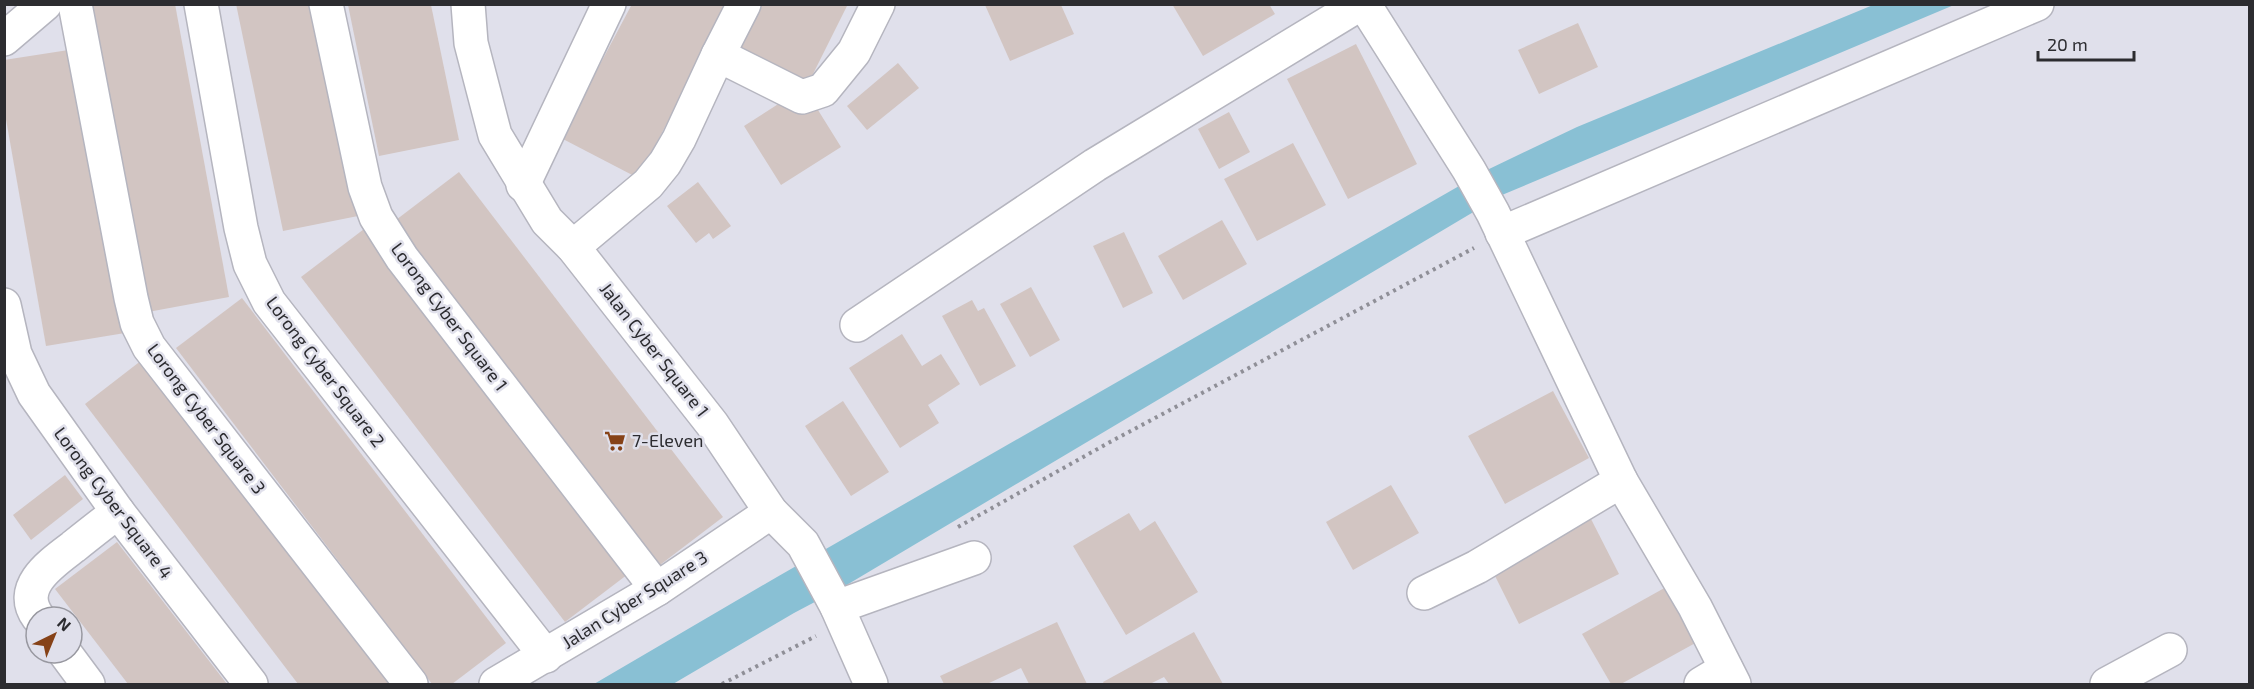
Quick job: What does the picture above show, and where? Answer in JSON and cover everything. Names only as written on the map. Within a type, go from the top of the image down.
[{"type":"street","points":[[4,39],[45,4]]},
{"type":"street","name":"Lorong Cyber Square 3","points":[[75,4],[130,298],[137,323],[149,347],[411,684]]},
{"type":"street","name":"Lorong Cyber Square 2","points":[[201,4],[241,228],[250,264],[269,302],[546,656]]},
{"type":"street","name":"Lorong Cyber Square 1","points":[[326,4],[365,187],[376,218],[402,258],[657,589]]},
{"type":"street","name":"Jalan Cyber Square 1","points":[[468,4],[471,43],[495,135],[524,184],[547,221],[573,247],[712,424],[771,512],[803,544],[836,607],[871,684]]},
{"type":"street","points":[[524,184],[609,4]]},
{"type":"street","points":[[573,247],[648,184],[665,163],[679,139],[744,4]]},
{"type":"street","points":[[718,55],[802,97],[823,90],[854,52],[878,4]]},
{"type":"street","points":[[857,325],[1095,165],[1362,4],[1469,170],[1498,223],[1621,481],[1695,607],[1720,679]]},
{"type":"street","points":[[1498,223],[2037,4]]},
{"type":"street","name":"Lorong Cyber Square 4","points":[[4,305],[15,354],[34,394],[118,512],[251,684]]},
{"type":"street","points":[[1424,593],[1478,567],[1621,481]]},
{"type":"street","points":[[33,605],[31,594],[42,571],[118,512]]},
{"type":"street","name":"Jalan Cyber Square 3","points":[[496,684],[657,589],[771,512]]},
{"type":"street","points":[[836,607],[974,558]]},
{"type":"street","points":[[2107,684],[2170,650]]},
{"type":"street","points":[[74,665],[88,684]]},
{"type":"path","points":[[953,531],[1498,223]]},
{"type":"path","points":[[722,684],[836,607]]},
{"type":"water","points":[[1873,5],[1954,5],[1502,195],[845,586],[673,684],[594,684],[1487,170],[1577,127]]},
{"type":"building","points":[[92,4],[175,4],[229,297],[148,312]]},
{"type":"building","points":[[236,4],[319,4],[363,215],[283,231]]},
{"type":"building","points":[[632,4],[730,4],[638,178],[561,138]]},
{"type":"building","points":[[754,4],[848,4],[808,84],[733,46]]},
{"type":"building","points":[[1172,4],[1269,4],[1275,14],[1203,56]]},
{"type":"building","points":[[348,5],[431,5],[459,140],[379,156]]},
{"type":"building","points":[[985,5],[1061,5],[1074,34],[1010,61]]},
{"type":"building","points":[[1578,23],[1598,67],[1539,94],[1518,50]]},
{"type":"building","points":[[1356,44],[1417,164],[1348,199],[1287,79]]},
{"type":"building","points":[[75,49],[125,333],[46,346],[4,108],[4,60]]},
{"type":"building","points":[[898,63],[919,88],[867,130],[847,106]]},
{"type":"building","points":[[786,99],[795,113],[813,102],[841,147],[781,185],[744,126]]},
{"type":"building","points":[[1229,112],[1250,152],[1219,169],[1198,129]]},
{"type":"building","points":[[1293,143],[1326,205],[1257,241],[1224,179]]},
{"type":"building","points":[[459,172],[723,517],[656,568],[392,223]]},
{"type":"building","points":[[698,182],[731,226],[713,239],[709,233],[696,243],[667,206]]},
{"type":"building","points":[[1222,220],[1247,264],[1183,300],[1158,256]]},
{"type":"building","points":[[368,226],[632,571],[565,622],[301,277]]},
{"type":"building","points":[[1124,232],[1153,293],[1123,308],[1093,246]]},
{"type":"building","points":[[1031,287],[1060,340],[1030,357],[1000,304]]},
{"type":"building","points":[[242,298],[506,643],[452,684],[432,684],[176,348]]},
{"type":"building","points":[[972,300],[978,311],[984,308],[1016,366],[980,386],[942,316]]},
{"type":"building","points":[[902,334],[922,366],[941,354],[960,384],[928,405],[939,423],[900,448],[849,368]]},
{"type":"building","points":[[151,353],[404,684],[298,684],[85,404]]},
{"type":"building","points":[[1553,391],[1589,458],[1505,504],[1468,436]]},
{"type":"building","points":[[843,401],[889,472],[851,496],[805,426]]},
{"type":"building","points":[[65,475],[83,499],[31,540],[13,515]]},
{"type":"building","points":[[1391,485],[1419,533],[1353,570],[1326,522]]},
{"type":"building","points":[[1129,513],[1140,531],[1155,521],[1198,592],[1126,635],[1073,546]]},
{"type":"building","points":[[1590,517],[1619,574],[1519,624],[1490,566]]},
{"type":"building","points":[[117,542],[227,684],[128,684],[84,627],[84,605],[67,605],[55,589]]},
{"type":"building","points":[[1668,586],[1699,641],[1621,684],[1611,684],[1582,634]]},
{"type":"building","points":[[1057,622],[1087,684],[1029,684],[1021,668],[987,684],[944,684],[940,676]]},
{"type":"building","points":[[1194,632],[1223,684],[1169,684],[1164,677],[1150,684],[1104,684],[1103,682]]},
{"type":"place","name":"7-Eleven","points":[[615,441]]}]
